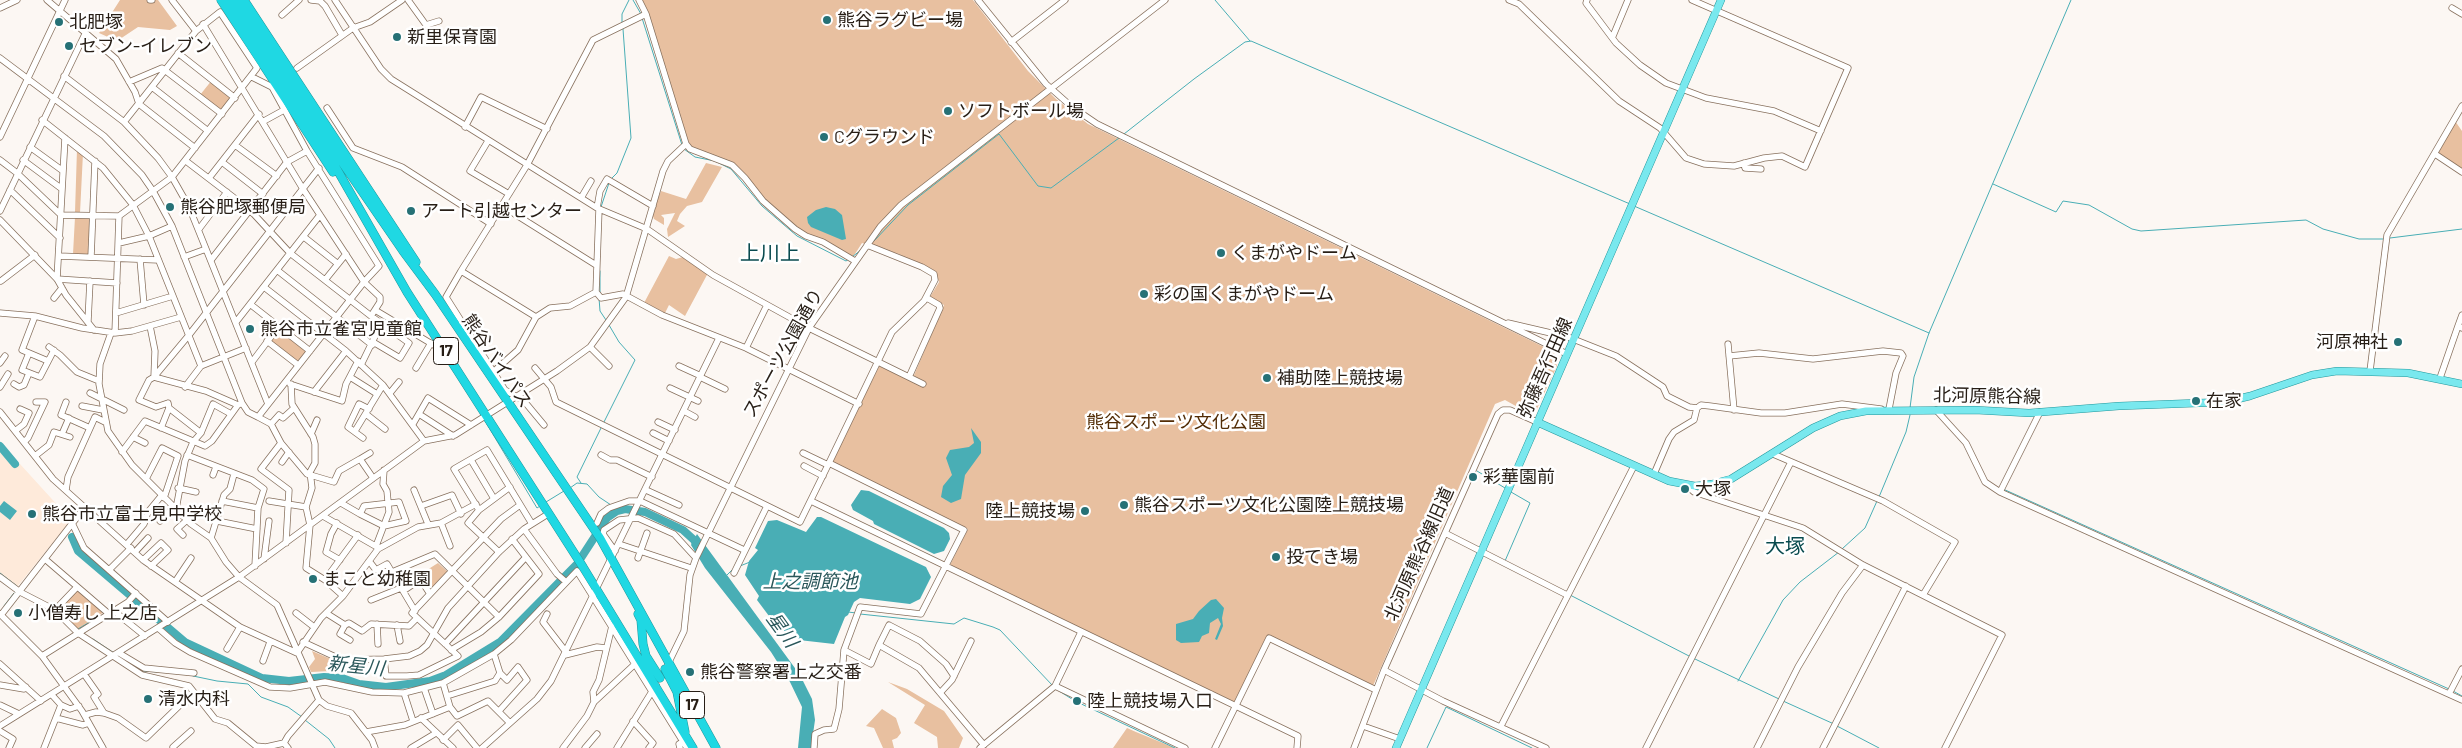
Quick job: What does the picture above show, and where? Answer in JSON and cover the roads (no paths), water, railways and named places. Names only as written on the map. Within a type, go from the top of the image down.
[{"type":"highway","name":"17","points":[[221,0],[312,142],[353,200]]},
{"type":"highway","name":"熊谷バイパス","points":[[230,0],[319,138],[407,292],[583,568],[594,593],[684,738],[693,748]]},
{"type":"highway","name":"熊谷バイパス","points":[[237,0],[403,251],[436,294],[567,490],[595,525],[600,538],[613,555],[667,666],[716,748]]},
{"type":"highway","name":"17","points":[[244,0],[436,294]]},
{"type":"highway","points":[[631,591],[630,597],[642,620],[643,644],[646,656],[660,678]]},
{"type":"highway","points":[[667,666],[678,692],[684,738]]},
{"type":"main road","name":"弥藤吾行田線","points":[[1396,748],[1721,0]]},
{"type":"main road","name":"北河原熊谷線","points":[[1537,422],[1654,474],[1686,485],[1712,484],[1731,479],[1813,428],[1852,412],[1885,409],[2040,412],[2119,406],[2225,402],[2250,396],[2312,374],[2337,371],[2370,371],[2440,378],[2462,384]]},
{"type":"street","points":[[3,7],[9,0]]},
{"type":"street","points":[[3,7],[17,0]]},
{"type":"street","points":[[47,0],[116,59],[139,104],[195,148]]},
{"type":"street","points":[[0,137],[65,0]]},
{"type":"street","points":[[172,0],[196,31]]},
{"type":"street","points":[[282,16],[298,0]]},
{"type":"street","points":[[311,0],[320,1],[325,6],[342,35]]},
{"type":"street","points":[[335,0],[381,69],[391,79],[600,210],[647,229],[713,275],[766,306],[923,384]]},
{"type":"street","points":[[297,68],[342,35],[353,28],[370,22],[402,0]]},
{"type":"street","points":[[408,0],[426,25],[439,21]]},
{"type":"street","points":[[638,0],[686,144],[695,152],[732,165],[745,178],[762,201],[795,230],[823,242],[855,261]]},
{"type":"street","points":[[978,0],[1010,42],[1051,89],[1084,116],[1107,130],[1567,354]]},
{"type":"street","points":[[1010,42],[1065,0]]},
{"type":"street","name":"スポーツ公園通り","points":[[617,748],[654,689],[684,631],[691,568],[788,369],[810,328],[855,261],[886,219],[901,205],[1165,0]]},
{"type":"street","points":[[1509,0],[1518,4],[1619,101],[1660,128],[1686,158],[1718,166],[1734,166],[1782,156],[1805,166],[1848,68],[1692,0]]},
{"type":"street","points":[[1587,0],[1586,2],[1613,36],[1616,43],[1640,65],[1666,83],[1706,98],[1774,111],[1821,131]]},
{"type":"street","points":[[1613,36],[1628,0]]},
{"type":"street","points":[[2452,8],[2462,14]]},
{"type":"street","points":[[0,160],[17,173],[61,215],[119,216],[172,177],[252,77],[257,68],[220,12],[202,24],[124,122]]},
{"type":"street","points":[[544,425],[517,396],[505,390],[446,296],[527,165],[593,40],[643,16]]},
{"type":"street","points":[[202,24],[264,121],[303,189],[364,282],[380,297],[375,310],[370,316]]},
{"type":"street","points":[[0,211],[42,120],[85,34]]},
{"type":"street","points":[[178,53],[235,98]]},
{"type":"street","points":[[0,58],[104,136],[121,152],[153,191],[172,226],[240,404]]},
{"type":"street","points":[[129,82],[162,68],[222,114]]},
{"type":"street","points":[[64,76],[140,136],[172,177],[199,229],[268,404]]},
{"type":"street","points":[[252,77],[272,88],[307,151],[380,266],[364,282],[298,365],[288,383],[258,417]]},
{"type":"street","points":[[152,87],[208,131]]},
{"type":"street","points":[[465,127],[481,97],[547,129]]},
{"type":"street","points":[[2370,371],[2387,234],[2462,106]]},
{"type":"street","points":[[327,108],[353,148],[402,167],[491,224]]},
{"type":"street","points":[[264,121],[284,110]]},
{"type":"street","points":[[209,178],[259,114]]},
{"type":"street","points":[[42,120],[95,161],[119,185],[133,205],[149,236],[201,366]]},
{"type":"street","points":[[57,279],[65,138]]},
{"type":"street","points":[[488,141],[470,171],[509,194]]},
{"type":"street","points":[[9,748],[12,739],[0,727],[239,577],[424,441],[453,436],[590,347],[626,297],[666,166],[686,144]]},
{"type":"street","points":[[235,145],[277,176]]},
{"type":"street","points":[[30,147],[63,171]]},
{"type":"street","points":[[211,260],[288,162],[307,151]]},
{"type":"street","points":[[2435,154],[2462,172]]},
{"type":"street","points":[[23,160],[62,189]]},
{"type":"street","points":[[91,257],[95,161]]},
{"type":"street","points":[[186,161],[250,210],[290,253],[370,316],[409,343],[400,358],[372,343],[277,270]]},
{"type":"street","points":[[222,162],[263,194]]},
{"type":"street","points":[[1744,163],[1745,168],[1761,169]]},
{"type":"street","points":[[201,434],[169,408],[168,403],[156,407],[139,400],[149,380],[154,378],[189,335],[319,168]]},
{"type":"street","points":[[581,198],[591,181]]},
{"type":"street","points":[[598,294],[596,265],[600,191],[609,181],[653,206]]},
{"type":"street","points":[[10,190],[60,238]]},
{"type":"street","points":[[199,229],[227,192]]},
{"type":"street","points":[[502,206],[596,265]]},
{"type":"street","points":[[236,322],[320,215]]},
{"type":"street","points":[[119,216],[116,313],[113,333],[100,364],[99,381],[102,410],[108,431],[122,452],[146,479],[187,520],[211,538],[226,562],[239,577],[277,605],[319,700],[327,706],[351,713],[366,732],[375,748]]},
{"type":"street","points":[[0,220],[57,279],[94,330]]},
{"type":"street","points":[[119,243],[149,236],[172,226]]},
{"type":"street","points":[[304,237],[338,264]]},
{"type":"street","points":[[535,368],[551,386],[556,402],[800,522],[859,404],[892,332],[926,298],[935,280],[934,274],[898,256],[867,245]]},
{"type":"street","points":[[184,257],[206,249]]},
{"type":"street","points":[[325,280],[346,254]]},
{"type":"street","points":[[0,281],[35,255]]},
{"type":"street","points":[[59,256],[158,260]]},
{"type":"street","points":[[140,259],[144,305]]},
{"type":"street","points":[[461,271],[536,317]]},
{"type":"street","points":[[57,279],[117,283]]},
{"type":"street","points":[[88,321],[90,281]]},
{"type":"street","points":[[264,287],[360,363],[390,393],[424,441]]},
{"type":"street","points":[[54,298],[62,288]]},
{"type":"street","points":[[493,372],[518,350],[536,317],[550,308],[570,306],[598,294],[623,294],[662,315],[746,348],[859,404]]},
{"type":"street","points":[[116,313],[173,296]]},
{"type":"street","points":[[909,377],[940,308],[939,305],[926,298]]},
{"type":"street","points":[[250,304],[310,351]]},
{"type":"street","points":[[746,348],[766,306]]},
{"type":"street","points":[[375,310],[438,347],[485,417]]},
{"type":"street","points":[[0,313],[35,316],[113,333],[150,326],[181,317]]},
{"type":"street","points":[[2440,378],[2460,327],[2462,315]]},
{"type":"street","points":[[22,350],[35,316]]},
{"type":"street","points":[[1500,321],[1574,340],[1616,356],[1663,387],[1667,396],[1680,404],[1697,408],[1701,405],[1761,413],[1785,413],[1842,404],[1885,409],[1903,356],[1901,353],[1883,351],[1813,358],[1759,353],[1729,356]]},
{"type":"street","points":[[288,383],[342,401],[350,377],[372,343],[381,324]]},
{"type":"street","points":[[150,326],[155,351],[154,378]]},
{"type":"street","points":[[252,362],[279,326]]},
{"type":"street","points":[[482,748],[490,746],[510,723],[545,689],[566,653],[719,338]]},
{"type":"street","points":[[267,341],[298,365]]},
{"type":"street","points":[[416,368],[431,343]]},
{"type":"street","points":[[1728,344],[1734,410]]},
{"type":"street","points":[[15,347],[48,361]]},
{"type":"street","points":[[590,347],[609,366]]},
{"type":"street","points":[[185,387],[201,366],[246,348]]},
{"type":"street","points":[[29,353],[22,370],[29,373],[40,377],[48,361],[51,349],[77,372],[99,381]]},
{"type":"street","points":[[314,392],[346,351]]},
{"type":"street","points":[[0,363],[5,356]]},
{"type":"street","points":[[679,366],[725,389]]},
{"type":"street","points":[[14,384],[19,387],[24,385],[29,373]]},
{"type":"street","points":[[0,387],[8,374]]},
{"type":"street","points":[[350,377],[378,394]]},
{"type":"street","points":[[154,378],[206,391],[240,404],[248,412],[271,424],[281,443],[302,470],[310,475],[334,482],[339,471],[370,452]]},
{"type":"street","points":[[390,393],[399,382]]},
{"type":"street","points":[[288,383],[294,408],[311,434],[315,444],[315,463],[310,475],[312,488],[306,507],[310,525],[306,568],[343,596]]},
{"type":"street","points":[[355,431],[383,386]]},
{"type":"street","points":[[670,388],[698,401]]},
{"type":"street","points":[[90,393],[124,410]]},
{"type":"street","points":[[413,424],[428,398],[471,425]]},
{"type":"street","points":[[24,442],[45,402],[36,402]]},
{"type":"street","points":[[66,402],[61,415],[90,428]]},
{"type":"street","points":[[160,521],[175,508],[187,455],[193,442],[201,434],[213,404],[231,414]]},
{"type":"street","points":[[122,452],[144,421],[205,446],[212,441],[240,404]]},
{"type":"street","points":[[363,438],[348,427],[359,404],[385,429]]},
{"type":"street","points":[[82,406],[102,410]]},
{"type":"street","points":[[161,428],[169,408]]},
{"type":"street","points":[[271,424],[279,414],[284,418],[294,408]]},
{"type":"street","points":[[1654,474],[1674,432],[1694,420],[1697,408]]},
{"type":"street","points":[[15,432],[24,424],[29,413],[20,409]]},
{"type":"street","name":"北河原熊谷線旧道","points":[[1354,748],[1384,670],[1498,414],[1503,410],[1510,410],[1537,422]]},
{"type":"street","points":[[1936,410],[1966,443],[1985,482],[2000,492],[2462,700]]},
{"type":"street","points":[[684,411],[695,417]]},
{"type":"street","points":[[0,412],[53,480],[143,560],[240,626],[270,642],[297,653]]},
{"type":"street","points":[[2000,492],[2040,412]]},
{"type":"street","points":[[419,414],[453,436]]},
{"type":"street","points":[[66,490],[68,477],[95,417],[105,422]]},
{"type":"street","points":[[62,434],[68,418]]},
{"type":"street","points":[[311,434],[317,420]]},
{"type":"street","points":[[658,422],[674,430]]},
{"type":"street","points":[[298,430],[305,426]]},
{"type":"street","points":[[35,456],[49,445],[54,432],[70,437]]},
{"type":"street","points":[[653,433],[669,441]]},
{"type":"street","points":[[133,437],[144,443]]},
{"type":"street","points":[[281,443],[261,469],[289,490],[286,543]]},
{"type":"street","points":[[131,548],[144,524],[148,512],[163,496],[178,456],[162,448],[146,479]]},
{"type":"street","points":[[480,510],[454,470],[487,450],[532,524]]},
{"type":"street","points":[[282,462],[289,452]]},
{"type":"street","points":[[803,453],[964,530],[921,614],[860,607],[844,650],[834,729],[824,730],[815,734],[814,748]]},
{"type":"street","points":[[1773,454],[1883,500],[1955,542],[1923,595]]},
{"type":"street","points":[[187,455],[252,480],[264,489],[258,508],[255,566]]},
{"type":"street","points":[[601,455],[610,460],[617,460],[652,477]]},
{"type":"street","points":[[360,458],[373,478]]},
{"type":"street","points":[[471,460],[494,497]]},
{"type":"street","points":[[1646,748],[1791,462]]},
{"type":"street","points":[[212,474],[216,466]]},
{"type":"street","points":[[804,466],[823,476]]},
{"type":"street","points":[[1501,726],[1634,466]]},
{"type":"street","points":[[297,653],[314,627],[343,596],[377,548],[389,512],[387,491],[383,484],[384,470]]},
{"type":"street","points":[[211,538],[224,495],[230,489],[234,474]]},
{"type":"street","points":[[1686,485],[1694,492],[1803,528],[1863,565],[2002,635],[1945,748]]},
{"type":"street","points":[[499,552],[468,523],[494,497],[510,487]]},
{"type":"street","points":[[178,488],[196,492]]},
{"type":"street","points":[[414,490],[428,524]]},
{"type":"street","points":[[646,490],[679,505]]},
{"type":"street","points":[[421,506],[452,495],[461,514]]},
{"type":"street","points":[[269,501],[306,507]]},
{"type":"street","points":[[595,525],[612,507],[640,501],[707,535],[742,549]]},
{"type":"street","points":[[811,501],[1298,736],[1298,748]]},
{"type":"street","points":[[222,502],[258,508]]},
{"type":"street","points":[[341,502],[360,514],[384,526],[406,521],[399,502],[364,506],[360,514]]},
{"type":"street","points":[[377,548],[418,526],[441,523],[461,514],[476,504]]},
{"type":"street","points":[[384,659],[386,676],[419,675],[458,656],[412,613],[501,519],[520,505]]},
{"type":"street","points":[[734,573],[767,506]]},
{"type":"street","points":[[303,642],[342,660],[384,659],[415,653],[427,645],[442,616],[467,587],[512,538],[532,524],[544,507]]},
{"type":"street","points":[[85,508],[0,615],[42,656],[66,686],[80,706],[103,748]]},
{"type":"street","points":[[323,516],[377,548]]},
{"type":"street","points":[[613,555],[603,534],[604,530],[618,520],[631,518],[649,522],[674,534],[696,558]]},
{"type":"street","points":[[182,535],[177,529],[187,520]]},
{"type":"street","points":[[217,521],[257,529]]},
{"type":"street","points":[[264,559],[269,521]]},
{"type":"street","points":[[72,523],[84,548],[168,622]]},
{"type":"street","points":[[441,523],[450,546]]},
{"type":"street","points":[[337,524],[330,534],[326,552],[340,560]]},
{"type":"street","points":[[524,529],[557,574],[565,581]]},
{"type":"street","points":[[638,558],[648,533]]},
{"type":"street","points":[[1445,533],[1569,592]]},
{"type":"street","points":[[324,580],[358,535]]},
{"type":"street","points":[[109,570],[131,548],[148,538]]},
{"type":"street","points":[[451,650],[482,632],[499,617],[539,574],[512,538]]},
{"type":"street","points":[[143,560],[161,543],[168,550],[151,566]]},
{"type":"street","points":[[619,544],[691,568]]},
{"type":"street","points":[[392,572],[435,554],[451,572],[499,617]]},
{"type":"street","points":[[445,644],[526,557]]},
{"type":"street","points":[[175,582],[191,558]]},
{"type":"street","points":[[45,559],[111,613],[145,636]]},
{"type":"street","points":[[369,561],[376,570],[387,564],[415,611]]},
{"type":"street","points":[[1756,748],[1784,693],[1842,593],[1863,565]]},
{"type":"street","points":[[158,628],[175,643],[190,652],[258,683],[279,688],[335,683],[372,692],[404,693],[443,683],[494,654],[511,640],[565,581],[577,571],[594,593],[635,664],[654,689]]},
{"type":"street","points":[[0,576],[20,592],[55,610],[81,632],[144,668],[194,673]]},
{"type":"street","points":[[371,600],[402,590],[420,578],[430,594]]},
{"type":"street","points":[[55,610],[77,586]]},
{"type":"street","points":[[1823,748],[1906,586]]},
{"type":"street","points":[[42,656],[129,602],[136,593]]},
{"type":"street","points":[[296,613],[314,627]]},
{"type":"street","points":[[326,613],[345,625],[349,623],[362,631],[370,624],[409,626],[417,618]]},
{"type":"street","points":[[547,614],[543,622],[566,653]]},
{"type":"street","points":[[377,624],[378,644]]},
{"type":"street","points":[[345,625],[340,634],[350,640]]},
{"type":"street","points":[[396,625],[400,641]]},
{"type":"street","points":[[844,650],[871,664],[889,625],[920,641],[936,654],[954,676]]},
{"type":"street","points":[[227,649],[240,626]]},
{"type":"street","points":[[594,702],[593,692],[599,680],[612,626]]},
{"type":"street","points":[[879,645],[919,668],[931,680],[982,746],[1055,686],[1080,632]]},
{"type":"street","points":[[1215,748],[1269,638],[1376,690]]},
{"type":"street","points":[[940,693],[954,676],[971,640]]},
{"type":"street","points":[[264,660],[270,642]]},
{"type":"street","points":[[566,653],[597,647],[606,648]]},
{"type":"street","points":[[282,658],[285,649]]},
{"type":"street","points":[[117,654],[142,676],[185,683],[215,719],[228,723],[256,746],[286,746],[299,720],[319,700]]},
{"type":"street","points":[[494,654],[500,673],[507,680],[518,667],[526,680],[499,711]]},
{"type":"street","points":[[0,664],[41,701]]},
{"type":"street","points":[[565,748],[587,716],[594,702],[635,664]]},
{"type":"street","points":[[2449,694],[2462,669]]},
{"type":"street","points":[[1384,670],[1422,690],[1546,748]]},
{"type":"street","points":[[448,696],[495,681],[500,673]]},
{"type":"street","points":[[84,674],[98,694],[94,697],[104,713]]},
{"type":"street","points":[[443,683],[450,707],[457,716],[488,701],[510,723]]},
{"type":"street","points":[[0,685],[24,689],[26,687]]},
{"type":"street","points":[[1055,686],[1185,748]]},
{"type":"street","points":[[424,688],[433,714]]},
{"type":"street","points":[[404,693],[413,721]]},
{"type":"street","points":[[52,695],[61,705],[70,709],[80,706]]},
{"type":"street","points":[[85,715],[96,712],[118,718],[146,738],[180,706],[198,697]]},
{"type":"street","points":[[0,705],[19,714]]},
{"type":"street","points":[[44,748],[61,705]]},
{"type":"street","points":[[366,732],[413,721],[450,707]]},
{"type":"street","points":[[56,718],[84,726],[89,723]]},
{"type":"street","points":[[421,718],[453,748]]},
{"type":"street","points":[[634,721],[654,743],[649,748]]},
{"type":"street","points":[[443,740],[458,725],[477,748]]},
{"type":"street","points":[[1363,726],[1400,739]]},
{"type":"street","points":[[173,748],[191,731]]},
{"type":"street","points":[[411,748],[436,733]]},
{"type":"street","points":[[585,748],[597,734]]},
{"type":"street","points":[[680,748],[679,744],[684,738]]},
{"type":"street","points":[[684,738],[686,748]]},
{"type":"water","points":[[826,207],[835,209],[842,215],[846,239],[842,240],[811,227],[808,223],[807,217],[816,210]]},
{"type":"water","points":[[971,428],[981,442],[981,453],[965,475],[961,499],[951,503],[941,497],[943,486],[952,475],[946,458],[950,450],[969,447],[974,443]]},
{"type":"water","name":"上之調節池","points":[[861,490],[869,491],[944,528],[949,533],[950,539],[944,551],[934,554],[874,524],[873,521],[853,510],[851,505]]},
{"type":"water","points":[[4,501],[17,511],[10,520],[0,512],[0,506]]},
{"type":"water","name":"上之調節池","points":[[817,517],[821,517],[926,567],[931,577],[920,599],[910,604],[860,598],[854,602],[848,615],[845,617],[834,644],[790,639],[773,615],[769,616],[757,600],[759,596],[745,575],[749,561],[758,550],[755,548],[768,521],[777,520],[806,532]]},
{"type":"water","points":[[697,534],[800,675],[812,699],[815,720],[811,748],[798,748],[802,707],[790,682],[771,652],[705,568],[691,545]]},
{"type":"water","points":[[1216,599],[1224,608],[1223,626],[1217,640],[1215,639],[1221,624],[1218,618],[1210,623],[1209,633],[1202,636],[1199,642],[1181,643],[1176,640],[1176,624],[1193,619],[1211,600]]},
{"type":"waterway","points":[[622,23],[622,14],[629,0]]},
{"type":"waterway","points":[[633,0],[641,14]]},
{"type":"waterway","points":[[1215,0],[1250,41]]},
{"type":"waterway","points":[[1910,408],[1914,377],[1929,333],[2071,0]]},
{"type":"waterway","points":[[642,18],[682,145]]},
{"type":"waterway","points":[[611,179],[617,173],[631,138],[623,29]]},
{"type":"waterway","points":[[1124,134],[1194,79],[1245,42],[1251,41],[1630,204]]},
{"type":"waterway","points":[[874,241],[908,205],[999,134],[1038,186],[1051,188],[1119,138]]},
{"type":"waterway","points":[[684,149],[695,157],[715,161],[731,169],[762,206],[797,236],[846,261],[849,259]]},
{"type":"waterway","points":[[601,207],[609,183]]},
{"type":"waterway","points":[[1993,184],[2056,212],[2063,201],[2089,205],[2132,229],[2141,231],[2306,220],[2323,229],[2359,239],[2383,239]]},
{"type":"waterway","points":[[1634,206],[1929,333]]},
{"type":"waterway","points":[[2390,238],[2462,229]]},
{"type":"waterway","points":[[852,257],[861,250]]},
{"type":"waterway","points":[[600,271],[600,292]]},
{"type":"waterway","points":[[599,298],[600,311],[606,320]]},
{"type":"waterway","points":[[604,422],[635,360],[619,342],[609,325]]},
{"type":"waterway","points":[[1879,497],[1906,432],[1910,415]]},
{"type":"waterway","points":[[485,421],[537,508],[540,506]]},
{"type":"waterway","points":[[581,483],[577,477],[601,428]]},
{"type":"waterway","name":"新星川","points":[[0,446],[15,464]]},
{"type":"waterway","points":[[1477,471],[1505,488]]},
{"type":"waterway","points":[[570,488],[577,483],[587,484],[599,497],[611,505]]},
{"type":"waterway","points":[[2003,489],[2449,689]]},
{"type":"waterway","points":[[546,502],[564,491]]},
{"type":"waterway","points":[[1505,561],[1530,503],[1511,492]]},
{"type":"waterway","points":[[1842,549],[1865,528],[1877,501]]},
{"type":"waterway","name":"新星川","points":[[72,537],[78,551],[185,642],[262,678],[289,681],[324,677],[342,678],[359,684],[386,687],[430,681],[446,675],[500,642],[577,564],[607,518],[617,511],[625,509],[645,512],[683,530],[694,540],[698,548]]},
{"type":"waterway","points":[[1738,681],[1783,600],[1800,582],[1839,552]]},
{"type":"waterway","points":[[740,566],[750,562]]},
{"type":"waterway","points":[[726,576],[734,568]]},
{"type":"waterway","points":[[0,573],[17,586]]},
{"type":"waterway","points":[[4,606],[14,593]]},
{"type":"waterway","points":[[1570,595],[1689,656]]},
{"type":"waterway","points":[[848,612],[856,613]]},
{"type":"waterway","points":[[860,614],[954,624],[964,618],[993,627],[1000,630],[1053,686]]},
{"type":"waterway","points":[[78,629],[98,617]]},
{"type":"waterway","points":[[93,639],[114,653]]},
{"type":"waterway","points":[[122,658],[143,671],[159,672]]},
{"type":"waterway","points":[[1695,659],[1779,699]]},
{"type":"waterway","points":[[193,676],[248,684],[261,697],[288,707],[302,717]]},
{"type":"waterway","points":[[1056,689],[1075,701],[1175,748]]},
{"type":"waterway","points":[[2453,691],[2462,696]]},
{"type":"waterway","points":[[1783,701],[1834,724]]},
{"type":"waterway","points":[[1427,748],[1446,707],[1532,748]]},
{"type":"waterway","points":[[305,720],[329,739],[335,748]]},
{"type":"waterway","points":[[1837,726],[1879,748]]},
{"type":"place","name":"熊谷ラグビー場","points":[[827,20]]},
{"type":"place","name":"北肥塚","points":[[59,22]]},
{"type":"place","name":"新里保育園","points":[[397,37]]},
{"type":"place","name":"セブン-イレブン","points":[[69,46]]},
{"type":"place","name":"ソフトボール場","points":[[948,111]]},
{"type":"place","name":"Cグラウンド","points":[[824,137]]},
{"type":"place","name":"熊谷肥塚郵便局","points":[[170,207]]},
{"type":"place","name":"アート引越センター","points":[[411,211]]},
{"type":"place","name":"くまがやドーム","points":[[1221,253]]},
{"type":"place","name":"彩の国くまがやドーム","points":[[1144,294]]},
{"type":"place","name":"熊谷市立雀宮児童館","points":[[250,329]]},
{"type":"place","name":"河原神社","points":[[2398,342]]},
{"type":"place","name":"補助陸上競技場","points":[[1267,378]]},
{"type":"place","name":"在家","points":[[2196,401]]},
{"type":"place","name":"彩華園前","points":[[1473,477]]},
{"type":"place","name":"大塚","points":[[1685,489]]},
{"type":"place","name":"熊谷スポーツ文化公園陸上競技場","points":[[1124,505]]},
{"type":"place","name":"陸上競技場","points":[[1085,511]]},
{"type":"place","name":"熊谷市立富士見中学校","points":[[32,514]]},
{"type":"place","name":"投てき場","points":[[1276,557]]},
{"type":"place","name":"まこと幼稚園","points":[[313,579]]},
{"type":"place","name":"小僧寿し 上之店","points":[[18,613]]},
{"type":"place","name":"熊谷警察署上之交番","points":[[690,672]]},
{"type":"place","name":"清水内科","points":[[148,699]]},
{"type":"place","name":"陸上競技場入口","points":[[1077,701]]},
{"type":"district","name":"上川上","points":[[770,253]]},
{"type":"district","name":"大塚","points":[[1785,546]]},
{"type":"park label","name":"熊谷スポーツ文化公園","points":[[1176,422]]},
{"type":"water label","name":"星川","points":[[782,630]]}]
